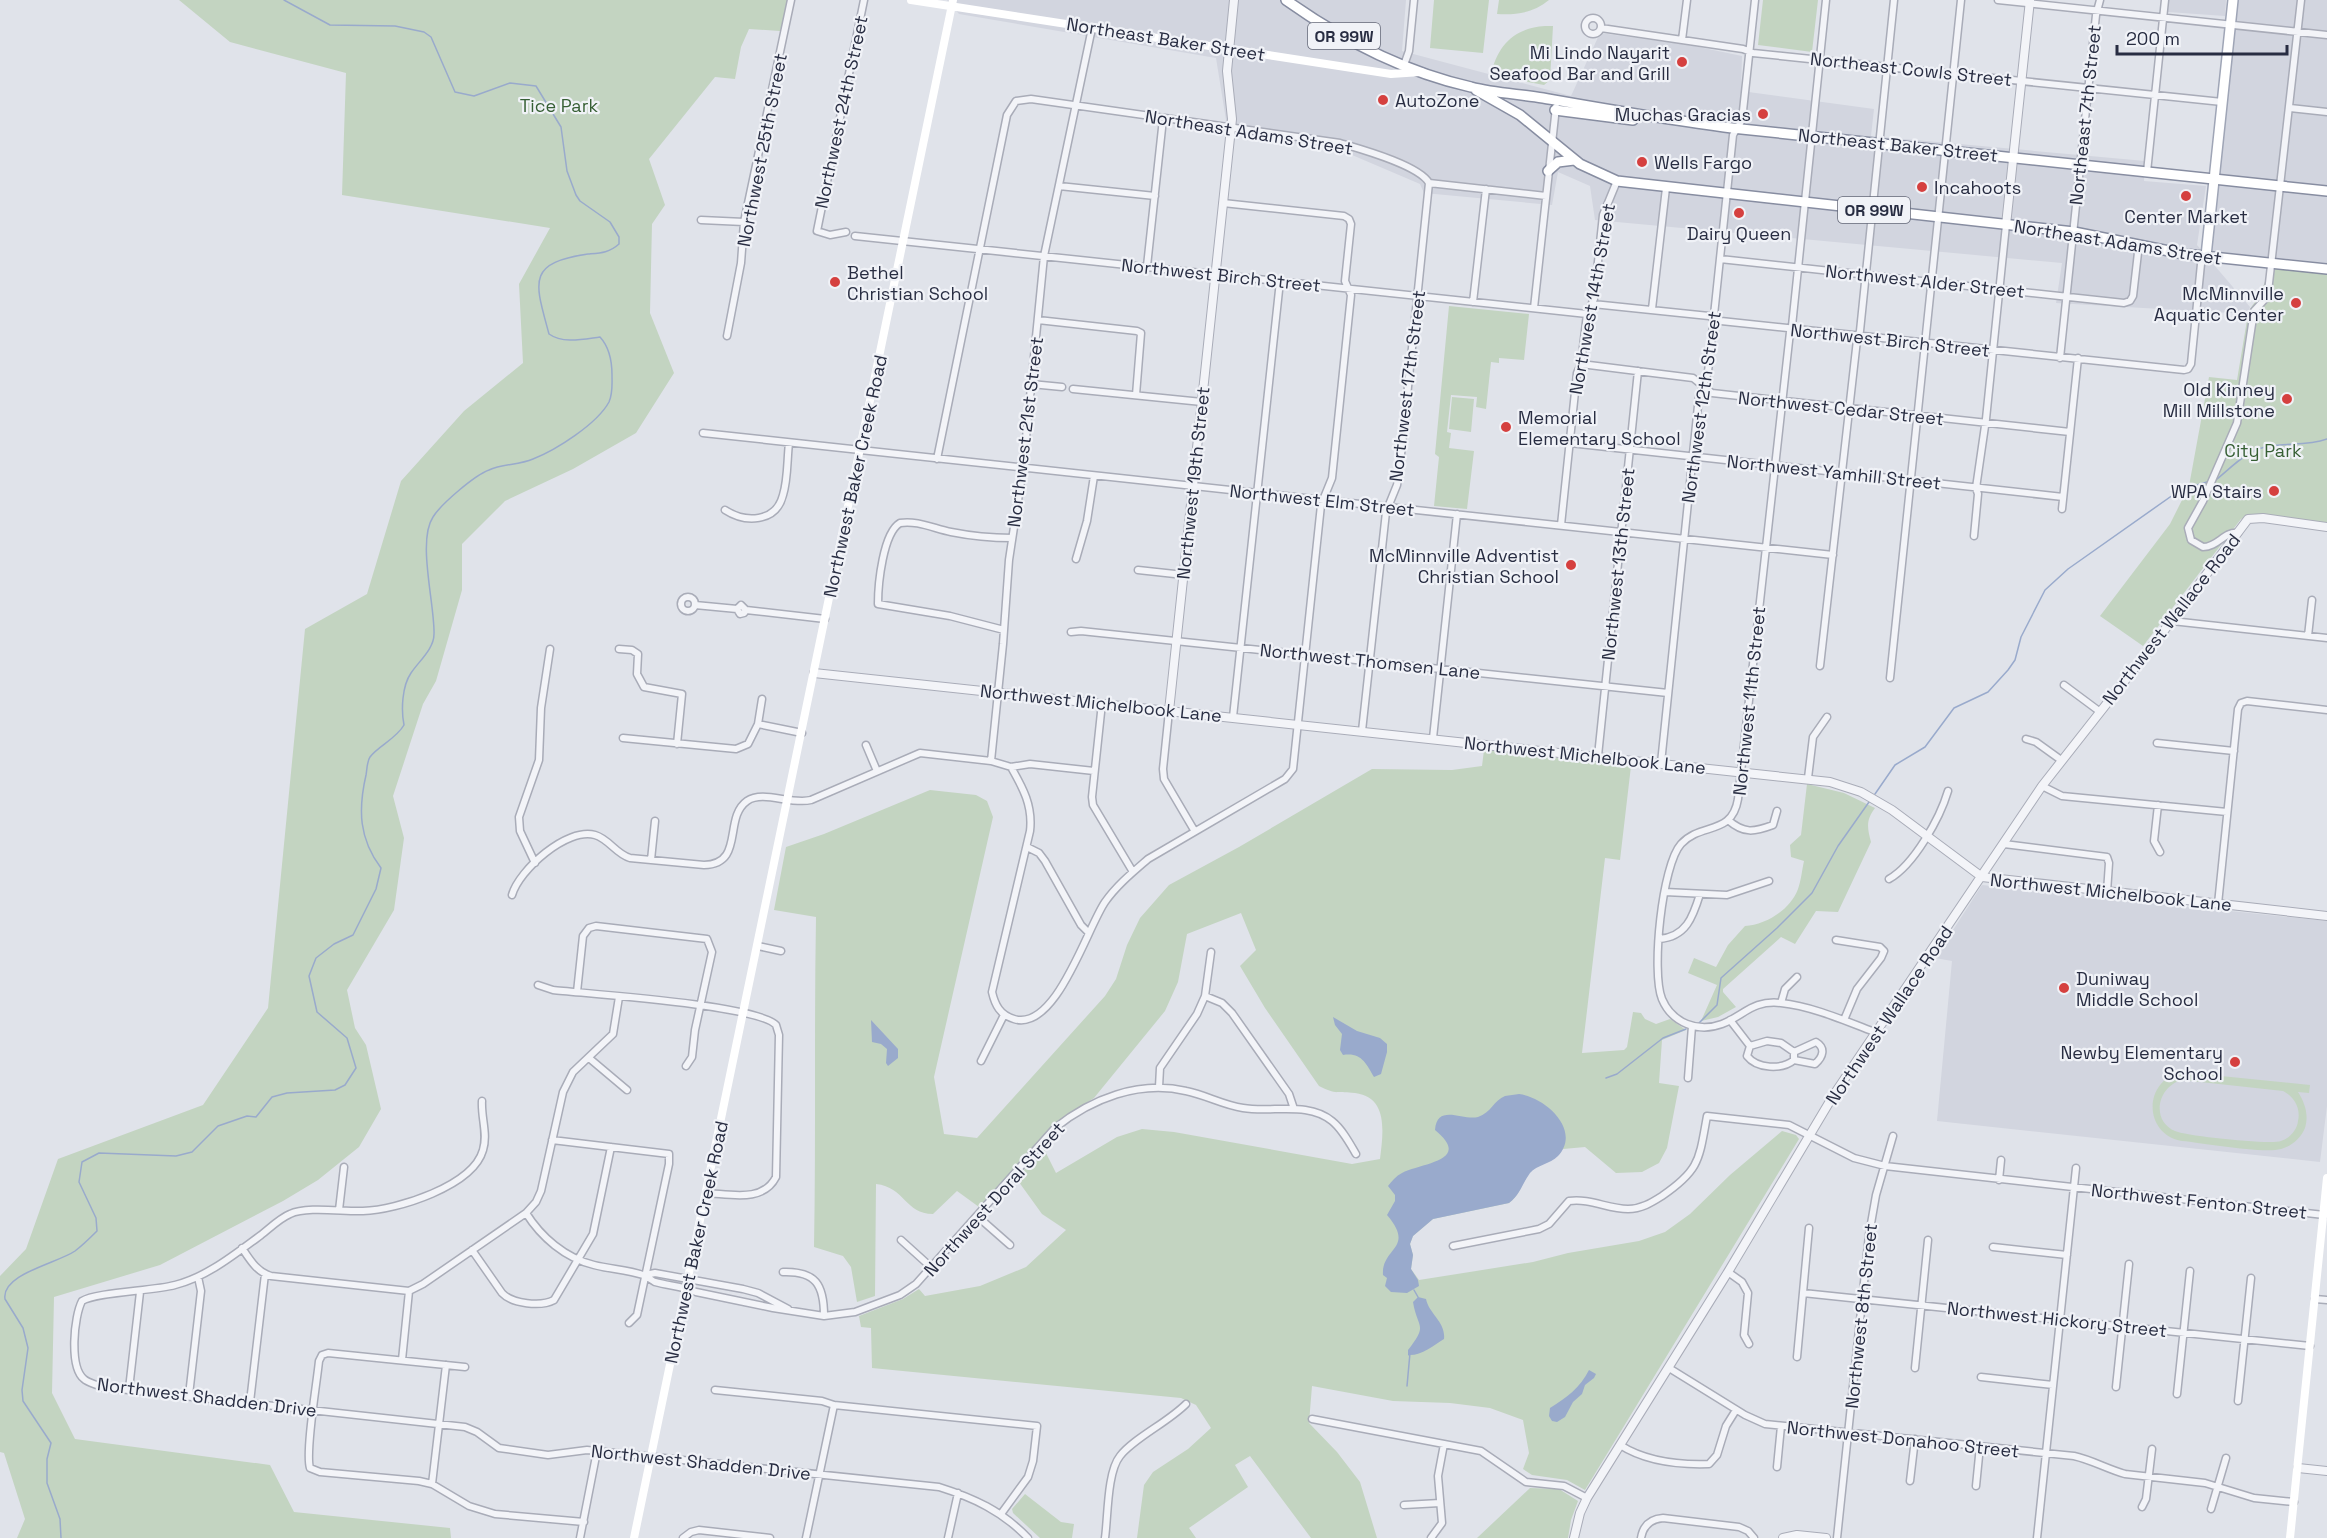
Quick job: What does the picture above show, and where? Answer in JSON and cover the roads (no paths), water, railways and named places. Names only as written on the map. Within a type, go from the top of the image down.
[{"type":"main road","name":"Northeast Baker Street","points":[[911,0],[953,3],[1092,28],[1399,75],[1422,72]]},
{"type":"main road","name":"OR 99W","points":[[1286,0],[1344,36],[1404,65],[1471,87]]},
{"type":"main road","points":[[2206,256],[2233,0]]},
{"type":"main road","name":"Northwest Baker Creek Road","points":[[634,1538],[953,3]]},
{"type":"main road","name":"Northeast Baker Street","points":[[1471,87],[1556,105],[1678,122],[2327,191]]},
{"type":"main road","name":"Northeast Adams Street","points":[[1471,87],[1520,115],[1574,160],[1594,172],[1617,181],[2074,232],[2165,251],[2327,269]]},
{"type":"main road","points":[[1548,171],[1558,162],[1574,160]]},
{"type":"main road","points":[[2290,1538],[2327,1178]]},
{"type":"street","name":"Northwest 25th Street","points":[[727,336],[741,263],[744,222],[790,0]]},
{"type":"street","name":"Northwest 24th Street","points":[[846,232],[824,234],[817,231],[864,0]]},
{"type":"street","name":"Northwest 19th Street","points":[[1194,830],[1164,779],[1163,769],[1231,128],[1232,113],[1227,71],[1234,0]]},
{"type":"street","points":[[1404,65],[1409,51],[1414,0]]},
{"type":"street","points":[[1682,40],[1687,0]]},
{"type":"street","name":"Northwest 12th Street","points":[[1661,763],[1699,396],[1708,372],[1733,135],[1742,120],[1755,0]]},
{"type":"street","name":"Northwest 11th Street","points":[[1692,1026],[1672,1015],[1660,995],[1659,939],[1665,892],[1672,858],[1680,845],[1696,832],[1714,828],[1728,820],[1737,807],[1826,0]]},
{"type":"street","points":[[1820,666],[1866,274],[1894,0]]},
{"type":"street","points":[[1890,678],[1961,0]]},
{"type":"street","points":[[1998,0],[2327,34]]},
{"type":"street","name":"Northeast 7th Street","points":[[2060,358],[2088,88],[2100,0]]},
{"type":"street","points":[[2147,172],[2165,0]]},
{"type":"street","points":[[2238,533],[2228,533],[2213,546],[2203,547],[2191,540],[2188,528],[2203,501],[2237,423],[2254,311],[2267,296],[2273,263],[2301,0]]},
{"type":"street","points":[[1974,536],[1978,494],[1976,488],[2030,2]]},
{"type":"street","name":"Northwest 21st Street","points":[[991,761],[1004,630],[1005,592],[1023,468],[1044,256],[1092,28]]},
{"type":"street","name":"Northeast Cowls Street","points":[[1600,28],[1750,52],[2222,102]]},
{"type":"street","name":"Northeast Adams Street","points":[[980,249],[1007,115],[1016,101],[1031,99],[1319,140],[1383,156],[1424,176],[1430,183],[1546,196]]},
{"type":"street","points":[[1534,308],[1556,105]]},
{"type":"street","points":[[2290,108],[2327,112]]},
{"type":"street","points":[[1147,266],[1163,119]]},
{"type":"street","name":"Northwest 14th Street","points":[[1561,525],[1577,373],[1581,364],[1587,314],[1593,304],[1603,215],[1617,181]]},
{"type":"street","name":"Northwest 17th Street","points":[[1362,731],[1387,507],[1397,485],[1399,474],[1430,183]]},
{"type":"street","points":[[1059,186],[1155,196]]},
{"type":"street","points":[[1652,309],[1666,188]]},
{"type":"street","points":[[1473,302],[1486,189]]},
{"type":"street","points":[[1011,766],[1029,803],[1032,817],[1027,847],[993,984],[994,1001],[997,1008],[1004,1015],[1021,1020],[1038,1015],[1047,1007],[1068,975],[1106,900],[1132,872],[1194,830],[1289,776],[1294,764],[1323,500],[1332,478],[1352,295],[1345,281],[1351,224],[1344,216],[1223,203]]},
{"type":"street","points":[[701,220],[744,222]]},
{"type":"street","name":"Northwest Birch Street","points":[[855,236],[1587,314]]},
{"type":"street","name":"Northwest Alder Street","points":[[1720,259],[2124,303],[2130,301],[2133,296],[2139,244]]},
{"type":"street","points":[[937,459],[980,249]]},
{"type":"street","name":"Northwest Birch Street","points":[[1593,304],[1652,309],[1721,321],[1925,344],[2188,369],[2191,364],[2201,264],[2206,256]]},
{"type":"street","points":[[1233,717],[1280,281]]},
{"type":"street","points":[[1038,320],[1141,333],[1136,395]]},
{"type":"street","points":[[2062,509],[2078,358]]},
{"type":"street","name":"Northwest Cedar Street","points":[[1581,364],[1693,378],[1712,393],[2070,432]]},
{"type":"street","name":"Northwest 13th Street","points":[[1598,756],[1638,371]]},
{"type":"street","points":[[1031,384],[1062,387]]},
{"type":"street","points":[[1073,389],[1202,402]]},
{"type":"street","name":"Northwest Elm Street","points":[[703,433],[1833,555]]},
{"type":"street","points":[[725,510],[736,517],[755,519],[762,518],[778,506],[784,494],[789,443]]},
{"type":"street","name":"Northwest Yamhill Street","points":[[1570,443],[2064,497]]},
{"type":"street","points":[[1076,559],[1087,521],[1094,476]]},
{"type":"street","points":[[1433,738],[1457,514]]},
{"type":"street","name":"Northwest Wallace Road","points":[[1574,1538],[1580,1513],[1587,1498],[1728,1272],[1833,1096],[2061,760],[2172,621],[2248,519],[2263,518],[2327,527]]},
{"type":"street","points":[[1004,630],[950,616],[878,604],[878,588],[887,541],[892,530],[900,523],[912,522],[979,537],[1012,538]]},
{"type":"street","points":[[1138,570],[1184,575]]},
{"type":"street","points":[[2308,636],[2312,600]]},
{"type":"street","points":[[695,604],[736,609],[741,605],[746,610],[825,619]]},
{"type":"street","points":[[2172,621],[2327,638]]},
{"type":"street","name":"Northwest Thomsen Lane","points":[[1071,632],[1081,631],[1668,693]]},
{"type":"street","points":[[619,649],[632,650],[638,654],[638,679],[644,687],[682,694],[677,744]]},
{"type":"street","points":[[535,863],[524,844],[519,818],[539,759],[541,708],[550,650]]},
{"type":"street","name":"Northwest Michelbook Lane","points":[[814,673],[1808,778],[1861,792],[1892,810],[1982,877],[2327,916]]},
{"type":"street","points":[[2064,685],[2099,711]]},
{"type":"street","points":[[623,738],[736,749],[748,744],[758,724],[762,699]]},
{"type":"street","points":[[2218,904],[2238,709],[2241,703],[2247,701],[2327,710]]},
{"type":"street","points":[[1102,703],[1092,797],[1094,805],[1132,872]]},
{"type":"street","points":[[1808,778],[1812,737],[1827,717]]},
{"type":"street","points":[[758,724],[802,733]]},
{"type":"street","points":[[2026,739],[2036,742],[2061,760]]},
{"type":"street","points":[[2157,743],[2234,751]]},
{"type":"street","points":[[866,745],[877,771]]},
{"type":"street","points":[[512,895],[521,874],[561,842],[584,834],[599,836],[623,856],[704,865],[719,862],[729,850],[737,814],[742,806],[754,798],[788,801],[812,800],[920,753],[991,761],[1011,766],[1030,764],[1094,771]]},
{"type":"street","points":[[2042,786],[2062,796],[2227,812]]},
{"type":"street","points":[[1889,879],[1901,872],[1927,835],[1941,811],[1948,791]]},
{"type":"street","points":[[2158,805],[2154,842],[2160,852]]},
{"type":"street","points":[[1728,820],[1741,830],[1749,831],[1773,825],[1777,811]]},
{"type":"street","points":[[651,860],[655,821]]},
{"type":"street","points":[[2004,844],[2107,857],[2109,863],[2107,892]]},
{"type":"street","points":[[1027,847],[1040,853],[1081,925],[1088,932]]},
{"type":"street","points":[[1665,892],[1727,895],[1769,881]]},
{"type":"street","points":[[1659,939],[1672,938],[1683,929],[1692,915],[1700,894]]},
{"type":"street","points":[[577,992],[584,936],[589,928],[596,926],[702,937],[710,943],[712,952],[700,1005],[692,1058],[686,1066]]},
{"type":"street","points":[[1836,940],[1880,947],[1884,951],[1857,989],[1844,1020]]},
{"type":"street","points":[[758,946],[781,951]]},
{"type":"street","points":[[1159,1088],[1160,1068],[1197,1014],[1205,996],[1211,952]]},
{"type":"street","points":[[1780,1003],[1785,989],[1797,977]]},
{"type":"street","points":[[538,985],[553,990],[700,1005],[771,1020],[778,1029],[777,1172],[773,1182],[762,1193],[756,1195],[706,1193]]},
{"type":"street","points":[[1205,996],[1222,1003],[1232,1012],[1289,1094],[1294,1109]]},
{"type":"street","points":[[242,1248],[252,1264],[265,1274],[409,1291],[472,1251],[526,1213],[536,1202],[541,1191],[563,1092],[573,1072],[613,1034],[619,997]]},
{"type":"street","points":[[1688,1078],[1692,1026],[1713,1026],[1730,1020],[1753,1007],[1780,1003],[1844,1020],[1877,1033]]},
{"type":"street","points":[[981,1061],[1004,1015]]},
{"type":"street","points":[[1730,1020],[1750,1046],[1748,1056],[1756,1064],[1780,1066],[1787,1065],[1794,1060],[1815,1064],[1823,1051],[1822,1046],[1816,1042],[1794,1052]]},
{"type":"street","points":[[1750,1046],[1759,1042],[1774,1041],[1787,1046],[1794,1052],[1794,1060]]},
{"type":"street","points":[[589,1058],[627,1090]]},
{"type":"street","name":"Northwest Doral Street","points":[[687,1284],[696,1292],[824,1316],[855,1312],[900,1295],[916,1284],[932,1268],[1046,1137],[1064,1121],[1100,1100],[1139,1089],[1185,1090],[1242,1108],[1309,1110],[1322,1114],[1333,1122],[1356,1154]]},
{"type":"street","points":[[129,1389],[141,1292],[176,1285],[198,1277],[291,1213],[362,1211],[400,1206],[463,1177],[476,1165],[483,1150],[485,1131],[482,1118],[483,1101]]},
{"type":"street","name":"Northwest Fenton Street","points":[[1453,1246],[1539,1229],[1549,1224],[1569,1201],[1581,1200],[1628,1209],[1650,1204],[1684,1181],[1691,1172],[1701,1149],[1707,1116],[1789,1125],[1854,1158],[1885,1167],[2324,1215]]},
{"type":"street","name":"Northwest 8th Street","points":[[1837,1538],[1872,1215],[1893,1136]]},
{"type":"street","points":[[552,1140],[669,1154],[637,1315],[629,1323]]},
{"type":"street","points":[[472,1251],[508,1299],[543,1303],[558,1297],[595,1227],[611,1147]]},
{"type":"street","points":[[1998,1180],[2001,1160]]},
{"type":"street","points":[[339,1210],[344,1167]]},
{"type":"street","name":"Northwest Fenton Street","points":[[2074,1188],[2076,1168]]},
{"type":"street","points":[[2037,1538],[2074,1188]]},
{"type":"street","points":[[526,1213],[541,1235],[590,1264],[645,1275],[655,1273],[687,1284]]},
{"type":"street","points":[[977,1216],[1010,1245]]},
{"type":"street","points":[[1797,1357],[1809,1228]]},
{"type":"street","points":[[901,1240],[932,1268]]},
{"type":"street","points":[[1915,1368],[1928,1240]]},
{"type":"street","points":[[1993,1247],[2067,1255]]},
{"type":"street","points":[[2116,1387],[2128,1264]]},
{"type":"street","points":[[2177,1394],[2190,1271]]},
{"type":"street","points":[[783,1272],[805,1274],[813,1278],[822,1291],[824,1316]]},
{"type":"street","points":[[1728,1272],[1742,1282],[1748,1293],[1744,1335],[1749,1344]]},
{"type":"street","points":[[250,1402],[265,1274]]},
{"type":"street","points":[[189,1395],[201,1291],[198,1277]]},
{"type":"street","points":[[2238,1401],[2251,1278]]},
{"type":"street","name":"Northwest Doral Street","points":[[687,1284],[758,1293],[791,1310]]},
{"type":"street","points":[[402,1360],[409,1291]]},
{"type":"street","name":"Northwest Shadden Drive","points":[[141,1292],[93,1296],[82,1301],[78,1310],[74,1355],[76,1367],[82,1378],[101,1386],[471,1428],[499,1448],[548,1455],[580,1449],[939,1487],[977,1500],[1001,1514],[1028,1538]]},
{"type":"street","name":"Northwest Hickory Street","points":[[1803,1293],[2310,1346]]},
{"type":"street","points":[[2315,1299],[2327,1300]]},
{"type":"street","points":[[465,1367],[328,1353],[322,1355],[319,1361],[310,1468],[320,1472],[432,1484],[469,1506],[495,1514],[584,1522]]},
{"type":"street","points":[[432,1484],[446,1365]]},
{"type":"street","name":"Northwest Donahoo Street","points":[[1669,1368],[1736,1410],[1765,1424],[2083,1458],[2113,1471],[2218,1485],[2242,1496],[2294,1502]]},
{"type":"street","points":[[1981,1377],[2053,1385]]},
{"type":"street","points":[[715,1390],[822,1401],[834,1406],[1037,1426],[1033,1461],[1028,1477],[1001,1514]]},
{"type":"street","points":[[1106,1538],[1113,1473],[1120,1455],[1174,1416],[1186,1404]]},
{"type":"street","points":[[806,1538],[834,1406]]},
{"type":"street","points":[[1620,1445],[1646,1458],[1709,1464],[1717,1455],[1726,1426],[1736,1410]]},
{"type":"street","points":[[1312,1419],[1481,1451],[1526,1482],[1564,1486],[1587,1498]]},
{"type":"street","points":[[1777,1467],[1781,1426]]},
{"type":"street","points":[[1910,1481],[1915,1439]]},
{"type":"street","points":[[1431,1538],[1442,1523],[1438,1476],[1444,1443]]},
{"type":"street","points":[[1976,1486],[1980,1446]]},
{"type":"street","points":[[2142,1507],[2146,1499],[2152,1449]]},
{"type":"street","points":[[580,1538],[597,1451]]},
{"type":"street","points":[[2211,1509],[2226,1458]]},
{"type":"street","points":[[2298,1468],[2327,1471]]},
{"type":"street","points":[[948,1538],[958,1493]]},
{"type":"street","points":[[1404,1505],[1440,1503]]},
{"type":"street","points":[[1641,1538],[1646,1525],[1657,1518],[1738,1527],[1748,1531],[1754,1538]]},
{"type":"street","points":[[682,1538],[699,1530],[770,1538]]},
{"type":"street","points":[[1783,1538],[1797,1535],[1826,1538]]},
{"type":"water","points":[[1333,1017],[1357,1031],[1380,1038],[1387,1044],[1381,1074],[1374,1077],[1359,1057],[1343,1055],[1340,1050],[1342,1034],[1335,1025]]},
{"type":"water","points":[[871,1020],[898,1049],[898,1058],[888,1066],[886,1063],[887,1049],[881,1044],[872,1042]]},
{"type":"water","points":[[1519,1094],[1539,1101],[1557,1116],[1566,1136],[1564,1146],[1558,1156],[1530,1173],[1509,1203],[1433,1219],[1413,1236],[1410,1244],[1413,1255],[1411,1269],[1419,1286],[1407,1293],[1391,1292],[1385,1286],[1387,1278],[1383,1275],[1384,1266],[1398,1242],[1398,1235],[1387,1215],[1395,1201],[1395,1195],[1388,1186],[1402,1173],[1447,1155],[1449,1148],[1435,1130],[1440,1117],[1452,1115],[1478,1117],[1486,1113],[1501,1098]]},
{"type":"water","points":[[1418,1297],[1426,1299],[1440,1323],[1444,1339],[1422,1352],[1408,1355],[1408,1350],[1420,1330],[1413,1302]]},
{"type":"water","points":[[1589,1370],[1596,1374],[1594,1378],[1585,1385],[1582,1394],[1573,1402],[1565,1417],[1557,1422],[1552,1421],[1549,1416],[1550,1408],[1572,1392]]},
{"type":"waterway","points":[[61,1538],[60,1519],[47,1483],[47,1459],[51,1443],[23,1401],[22,1390],[28,1348],[23,1328],[5,1299],[6,1290],[21,1276],[75,1251],[97,1231],[96,1218],[79,1182],[82,1162],[99,1153],[176,1156],[192,1152],[218,1126],[247,1116],[256,1117],[272,1097],[287,1093],[335,1090],[345,1085],[356,1068],[347,1038],[317,1012],[309,976],[316,958],[334,944],[353,935],[376,889],[381,868],[364,835],[361,812],[363,788],[370,757],[404,725],[404,691],[408,678],[432,645],[434,622],[428,574],[428,528],[433,517],[443,505],[483,473],[494,468],[533,459],[586,427],[609,402],[612,392],[611,360],[600,337],[574,340],[561,339],[549,334],[540,301],[540,278],[545,270],[554,263],[568,258],[608,251],[619,244],[619,237],[610,222],[580,201],[576,195],[567,171],[561,127],[536,86],[510,83],[474,96],[455,92],[431,37],[424,32],[395,26],[330,25],[284,0]]},
{"type":"waterway","points":[[2217,479],[2241,459],[2262,448],[2313,443],[2327,439]]},
{"type":"waterway","points":[[1875,794],[1895,765],[1925,747],[1954,708],[1988,692],[2008,670],[2015,660],[2021,637],[2045,590],[2068,569],[2180,490],[2207,482]]},
{"type":"waterway","points":[[1699,1023],[1717,1005],[1721,978],[1812,893],[1838,846],[1869,802]]},
{"type":"waterway","points":[[1606,1078],[1617,1074],[1663,1038],[1686,1029]]},
{"type":"waterway","points":[[1414,1290],[1418,1297]]},
{"type":"waterway","points":[[1407,1386],[1410,1353],[1409,1355]]},
{"type":"place","name":"Mi Lindo Nayarit Seafood Bar and Grill","points":[[1682,62]]},
{"type":"place","name":"AutoZone","points":[[1383,100]]},
{"type":"place","name":"Muchas Gracias","points":[[1763,114]]},
{"type":"place","name":"Wells Fargo","points":[[1642,162]]},
{"type":"place","name":"Incahoots","points":[[1922,187]]},
{"type":"place","name":"Center Market","points":[[2186,196]]},
{"type":"place","name":"Dairy Queen","points":[[1739,213]]},
{"type":"place","name":"Bethel Christian School","points":[[835,282]]},
{"type":"place","name":"McMinnville Aquatic Center","points":[[2296,303]]},
{"type":"place","name":"Old Kinney Mill Millstone","points":[[2287,399]]},
{"type":"place","name":"Memorial Elementary School","points":[[1506,427]]},
{"type":"place","name":"WPA Stairs","points":[[2274,491]]},
{"type":"place","name":"McMinnville Adventist Christian School","points":[[1571,565]]},
{"type":"place","name":"Duniway Middle School","points":[[2064,988]]},
{"type":"place","name":"Newby Elementary School","points":[[2235,1062]]},
{"type":"park label","name":"Tice Park","points":[[559,105]]},
{"type":"park label","name":"City Park","points":[[2263,450]]}]
